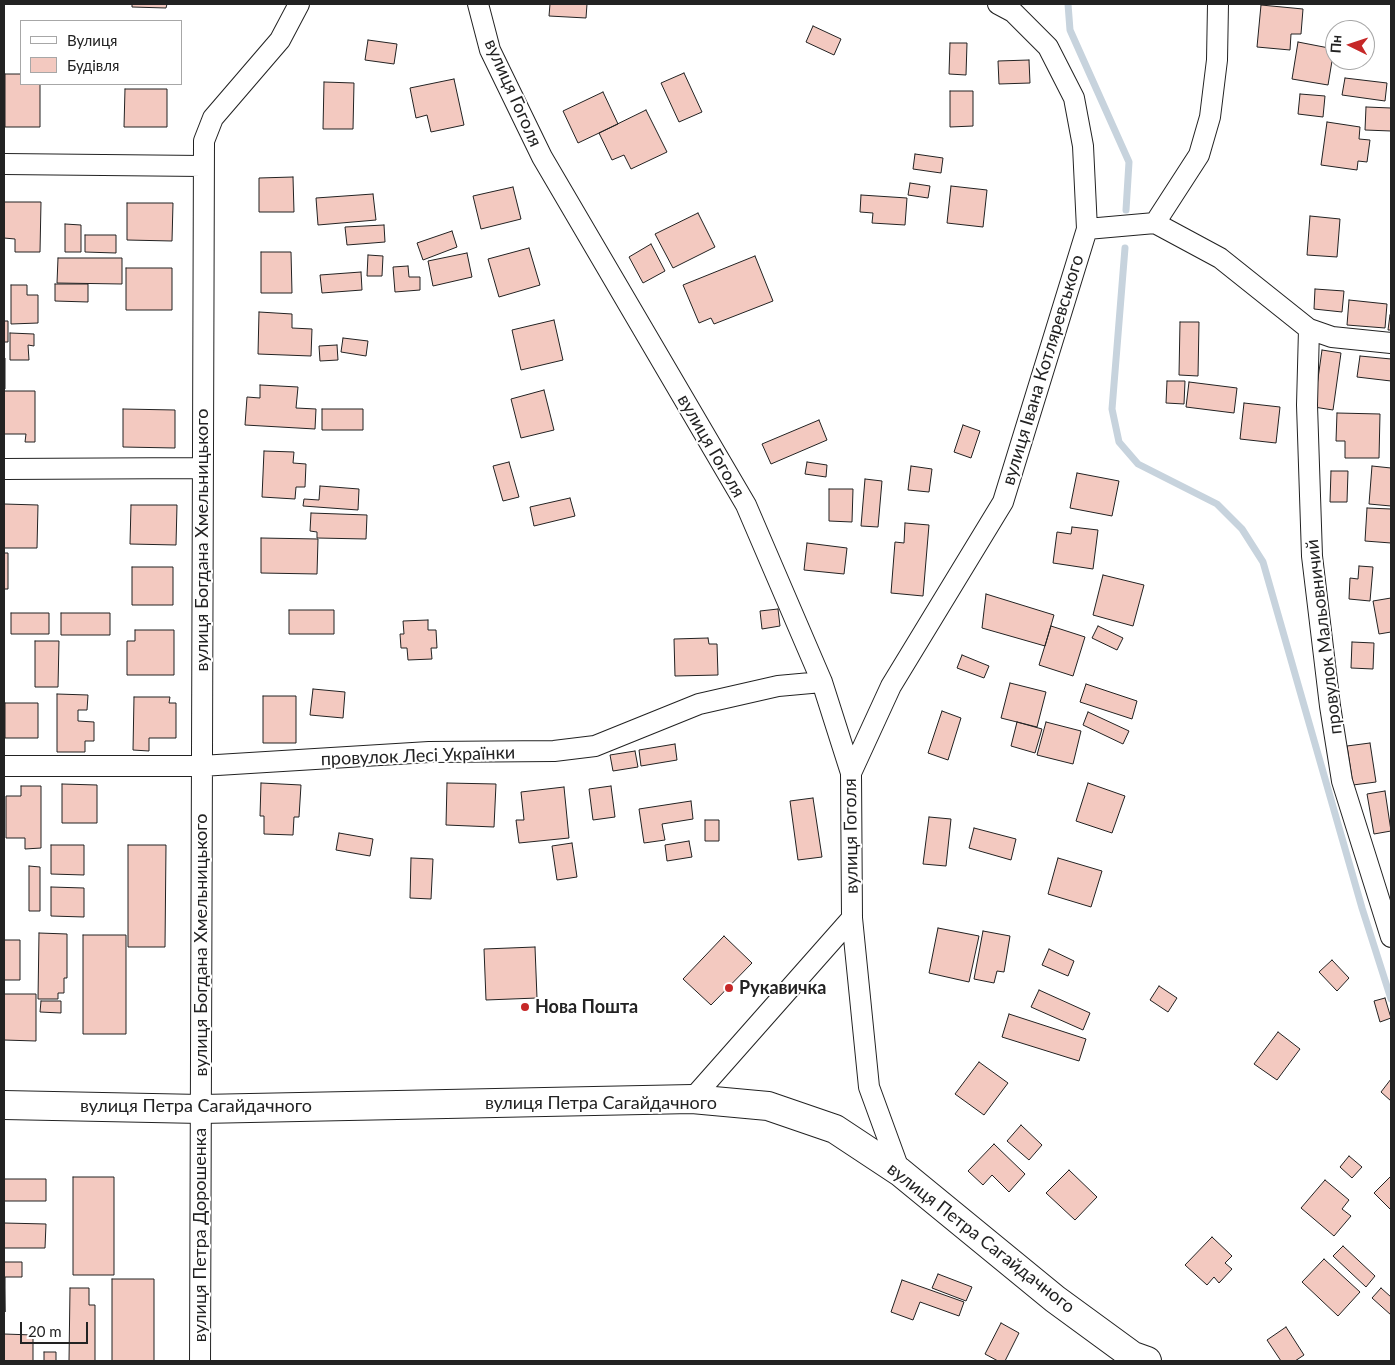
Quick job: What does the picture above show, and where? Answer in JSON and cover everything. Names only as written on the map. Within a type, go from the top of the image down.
[{"type":"street","name":"вулиця Богдана Хмельницького","points":[[200,1109],[202,166],[204,141],[213,118],[280,40],[299,4]]},
{"type":"street","name":"вулиця Гоголя","points":[[478,4],[490,50],[542,157],[746,505],[822,682],[851,773],[852,918],[869,1087],[900,1172]]},
{"type":"street","name":"вулиця Івана Котляревського","points":[[851,773],[890,686],[1003,502],[1087,229],[1083,146],[1074,98],[1048,47],[1013,12],[998,4]]},
{"type":"street","points":[[1155,223],[1199,155],[1202,146],[1210,117],[1217,60],[1218,4]]},
{"type":"street","points":[[4,164],[202,166]]},
{"type":"street","points":[[1087,229],[1155,223],[1220,258],[1309,329],[1332,338],[1391,343]]},
{"type":"street","name":"провулок Мальовничий","points":[[1309,329],[1307,404],[1312,556],[1327,688],[1342,781],[1391,937]]},
{"type":"street","points":[[4,469],[202,468]]},
{"type":"street","name":"провулок Лесі Українки","points":[[4,766],[201,766],[429,752],[554,751],[595,746],[699,704],[778,686],[822,682]]},
{"type":"street","name":"вулиця Гоголя","points":[[692,1099],[852,918]]},
{"type":"street","name":"вулиця Петра Сагайдачного","points":[[4,1105],[200,1109],[692,1099],[768,1106],[835,1129],[900,1172],[1055,1299],[1134,1356],[1147,1361]]},
{"type":"street","name":"вулиця Петра Дорошенка","points":[[200,1109],[200,1361]]},
{"type":"building","points":[[132,4],[167,4],[166,8],[132,7]]},
{"type":"building","points":[[550,4],[587,4],[586,18],[549,16]]},
{"type":"building","points":[[1261,5],[1303,9],[1301,34],[1291,34],[1290,50],[1257,47]]},
{"type":"building","points":[[813,26],[841,39],[834,55],[806,42]]},
{"type":"building","points":[[368,40],[397,44],[394,64],[365,60]]},
{"type":"building","points":[[1298,42],[1325,47],[1325,70],[1330,70],[1328,85],[1292,79]]},
{"type":"building","points":[[950,43],[967,43],[966,75],[949,74]]},
{"type":"building","points":[[1029,60],[1030,83],[999,84],[998,61]]},
{"type":"building","points":[[684,73],[702,112],[679,122],[661,83]]},
{"type":"building","points":[[5,74],[20,74],[20,85],[40,85],[40,127],[5,127]]},
{"type":"building","points":[[1345,78],[1387,83],[1385,101],[1342,95]]},
{"type":"building","points":[[454,79],[464,125],[431,132],[427,115],[416,118],[410,88]]},
{"type":"building","points":[[324,82],[354,83],[353,129],[323,129]]},
{"type":"building","points":[[125,89],[167,89],[167,127],[124,127]]},
{"type":"building","points":[[950,91],[973,91],[973,126],[950,127]]},
{"type":"building","points":[[603,92],[618,124],[578,143],[563,111]]},
{"type":"building","points":[[1300,94],[1325,96],[1323,117],[1298,114]]},
{"type":"building","points":[[1366,107],[1391,108],[1391,131],[1365,130]]},
{"type":"building","points":[[646,110],[667,152],[631,169],[624,155],[612,160],[599,133]]},
{"type":"building","points":[[1327,122],[1360,127],[1359,139],[1370,140],[1367,162],[1358,161],[1357,170],[1321,165]]},
{"type":"building","points":[[915,154],[943,158],[941,173],[913,169]]},
{"type":"building","points":[[293,177],[294,212],[259,212],[259,178]]},
{"type":"building","points":[[910,183],[930,186],[928,198],[908,195]]},
{"type":"building","points":[[951,186],[987,190],[983,227],[947,223]]},
{"type":"building","points":[[513,187],[521,219],[481,229],[473,196]]},
{"type":"building","points":[[373,194],[376,220],[318,225],[316,198]]},
{"type":"building","points":[[861,195],[907,198],[905,225],[872,223],[873,213],[860,212]]},
{"type":"building","points":[[4,202],[41,202],[40,252],[15,252],[15,239],[4,238]]},
{"type":"building","points":[[127,203],[173,203],[172,241],[127,240]]},
{"type":"building","points":[[698,213],[715,247],[673,268],[655,234]]},
{"type":"building","points":[[1310,216],[1340,219],[1337,257],[1307,255]]},
{"type":"building","points":[[65,224],[81,225],[81,252],[65,252]]},
{"type":"building","points":[[384,225],[385,242],[347,245],[345,227]]},
{"type":"building","points":[[452,231],[457,247],[423,260],[417,243]]},
{"type":"building","points":[[85,235],[116,235],[116,253],[85,252]]},
{"type":"building","points":[[651,244],[665,271],[643,283],[629,257]]},
{"type":"building","points":[[529,248],[540,285],[499,297],[488,259]]},
{"type":"building","points":[[261,252],[291,252],[292,293],[261,293]]},
{"type":"building","points":[[467,253],[472,277],[433,286],[428,261]]},
{"type":"building","points":[[368,255],[383,256],[382,276],[367,276]]},
{"type":"building","points":[[755,256],[773,301],[714,324],[711,318],[699,323],[683,285]]},
{"type":"building","points":[[58,258],[122,258],[122,284],[57,283]]},
{"type":"building","points":[[408,266],[409,277],[420,277],[420,290],[395,292],[393,267]]},
{"type":"building","points":[[126,268],[172,268],[172,310],[126,310]]},
{"type":"building","points":[[361,272],[362,290],[322,293],[320,275]]},
{"type":"building","points":[[55,284],[88,284],[88,302],[55,301]]},
{"type":"building","points":[[11,285],[27,285],[27,295],[38,295],[38,323],[11,324]]},
{"type":"building","points":[[1315,289],[1344,291],[1342,312],[1314,309]]},
{"type":"building","points":[[1349,300],[1387,304],[1385,328],[1347,325]]},
{"type":"building","points":[[259,312],[292,314],[292,328],[312,329],[311,356],[258,354]]},
{"type":"building","points":[[1390,315],[1391,330],[1388,330]]},
{"type":"building","points":[[554,320],[563,360],[521,370],[512,330]]},
{"type":"building","points":[[4,321],[8,321],[8,342],[4,342]]},
{"type":"building","points":[[1180,322],[1199,322],[1198,376],[1179,375]]},
{"type":"building","points":[[10,333],[34,334],[34,346],[28,345],[29,360],[10,360]]},
{"type":"building","points":[[343,338],[368,341],[366,356],[341,352]]},
{"type":"building","points":[[337,345],[338,360],[320,361],[319,346]]},
{"type":"building","points":[[1322,350],[1341,353],[1333,410],[1314,407]]},
{"type":"building","points":[[1360,356],[1391,359],[1391,381],[1357,377]]},
{"type":"building","points":[[5,358],[5,389],[4,389]]},
{"type":"building","points":[[1167,381],[1185,381],[1184,404],[1166,403]]},
{"type":"building","points":[[1189,382],[1237,388],[1234,413],[1186,407]]},
{"type":"building","points":[[260,385],[298,387],[296,408],[316,409],[315,429],[245,425],[247,397],[260,398]]},
{"type":"building","points":[[544,390],[554,430],[521,438],[511,399]]},
{"type":"building","points":[[4,391],[35,391],[35,442],[25,442],[26,434],[4,434]]},
{"type":"building","points":[[1244,403],[1280,407],[1276,443],[1240,439]]},
{"type":"building","points":[[123,409],[175,410],[175,448],[123,447]]},
{"type":"building","points":[[322,409],[363,409],[363,430],[322,430]]},
{"type":"building","points":[[1337,413],[1380,414],[1379,458],[1345,458],[1345,441],[1336,441]]},
{"type":"building","points":[[819,420],[827,440],[771,464],[762,444]]},
{"type":"building","points":[[963,425],[980,431],[971,458],[954,452]]},
{"type":"building","points":[[264,451],[294,452],[293,463],[306,464],[305,487],[296,487],[295,499],[262,497]]},
{"type":"building","points":[[509,462],[519,497],[503,501],[493,466]]},
{"type":"building","points":[[807,462],[827,465],[826,477],[805,474]]},
{"type":"building","points":[[911,466],[932,469],[929,492],[908,490]]},
{"type":"building","points":[[1372,466],[1391,468],[1391,506],[1369,504]]},
{"type":"building","points":[[1331,471],[1348,471],[1347,502],[1330,502]]},
{"type":"building","points":[[1077,473],[1119,481],[1112,516],[1070,508]]},
{"type":"building","points":[[865,479],[882,481],[878,527],[861,526]]},
{"type":"building","points":[[320,486],[359,489],[358,510],[303,506],[304,499],[319,500]]},
{"type":"building","points":[[829,489],[853,489],[852,522],[829,521]]},
{"type":"building","points":[[570,498],[575,516],[534,526],[530,507]]},
{"type":"building","points":[[4,504],[38,505],[37,548],[4,548]]},
{"type":"building","points":[[131,505],[177,505],[176,545],[130,544]]},
{"type":"building","points":[[1367,508],[1391,509],[1391,543],[1365,541]]},
{"type":"building","points":[[311,513],[367,515],[366,539],[317,538],[317,532],[310,531]]},
{"type":"building","points":[[905,523],[929,525],[923,596],[891,593],[895,542],[904,543]]},
{"type":"building","points":[[1072,527],[1098,530],[1093,569],[1053,563],[1057,532],[1071,534]]},
{"type":"building","points":[[261,538],[318,539],[317,574],[261,573]]},
{"type":"building","points":[[807,543],[847,548],[844,574],[804,570]]},
{"type":"building","points":[[4,553],[8,553],[8,589],[4,589]]},
{"type":"building","points":[[1359,566],[1373,567],[1370,601],[1349,599],[1350,578],[1358,579]]},
{"type":"building","points":[[132,567],[173,567],[173,605],[132,605]]},
{"type":"building","points":[[1103,575],[1144,585],[1133,626],[1093,615]]},
{"type":"building","points":[[986,594],[1054,615],[1045,646],[982,628]]},
{"type":"building","points":[[1391,598],[1391,632],[1379,634],[1373,601]]},
{"type":"building","points":[[778,609],[780,626],[762,629],[760,611]]},
{"type":"building","points":[[289,610],[334,610],[334,634],[289,634]]},
{"type":"building","points":[[11,613],[49,613],[49,634],[11,634]]},
{"type":"building","points":[[61,613],[110,613],[110,635],[61,635]]},
{"type":"building","points":[[428,620],[428,630],[436,630],[437,648],[431,648],[432,659],[408,660],[407,648],[401,648],[400,634],[404,634],[403,621]]},
{"type":"building","points":[[1051,626],[1085,637],[1073,676],[1039,665]]},
{"type":"building","points":[[1098,626],[1123,638],[1117,650],[1092,638]]},
{"type":"building","points":[[135,630],[174,630],[174,675],[127,675],[127,641],[135,641]]},
{"type":"building","points":[[708,638],[709,644],[717,644],[718,675],[675,676],[674,639]]},
{"type":"building","points":[[35,641],[59,641],[58,687],[35,687]]},
{"type":"building","points":[[1352,642],[1374,643],[1373,669],[1351,668]]},
{"type":"building","points":[[962,655],[989,666],[984,678],[957,668]]},
{"type":"building","points":[[1010,683],[1046,692],[1037,727],[1001,718]]},
{"type":"building","points":[[1086,684],[1137,701],[1132,719],[1080,702]]},
{"type":"building","points":[[313,689],[345,692],[343,718],[310,715]]},
{"type":"building","points":[[57,694],[88,695],[87,710],[78,710],[78,721],[94,722],[94,741],[85,741],[85,752],[57,752]]},
{"type":"building","points":[[263,696],[296,696],[296,743],[263,743]]},
{"type":"building","points":[[134,697],[170,697],[169,703],[176,703],[176,738],[149,738],[149,751],[133,750]]},
{"type":"building","points":[[5,703],[38,703],[38,738],[5,738]]},
{"type":"building","points":[[942,711],[961,718],[948,760],[928,753]]},
{"type":"building","points":[[1088,712],[1129,731],[1123,744],[1083,725]]},
{"type":"building","points":[[1017,722],[1042,729],[1035,753],[1011,746]]},
{"type":"building","points":[[1046,722],[1081,731],[1073,764],[1037,755]]},
{"type":"building","points":[[1370,743],[1376,782],[1353,785],[1347,746]]},
{"type":"building","points":[[675,744],[677,760],[641,766],[639,750]]},
{"type":"building","points":[[635,751],[638,767],[613,771],[610,755]]},
{"type":"building","points":[[261,783],[301,785],[299,817],[294,817],[293,835],[264,834],[264,816],[260,816]]},
{"type":"building","points":[[447,783],[496,784],[494,827],[446,825]]},
{"type":"building","points":[[1088,783],[1125,796],[1112,833],[1076,821]]},
{"type":"building","points":[[62,784],[97,785],[97,823],[62,823]]},
{"type":"building","points":[[21,786],[41,786],[41,848],[25,849],[25,838],[6,838],[6,796],[21,796]]},
{"type":"building","points":[[611,786],[615,817],[593,820],[589,789]]},
{"type":"building","points":[[564,787],[569,838],[519,843],[516,820],[524,820],[521,792]]},
{"type":"building","points":[[1385,791],[1391,831],[1374,834],[1367,794]]},
{"type":"building","points":[[813,798],[822,857],[798,860],[790,801]]},
{"type":"building","points":[[691,801],[693,819],[662,824],[665,840],[644,843],[639,809]]},
{"type":"building","points":[[929,817],[951,819],[946,866],[923,864]]},
{"type":"building","points":[[705,820],[719,820],[719,841],[705,841]]},
{"type":"building","points":[[974,828],[1016,839],[1011,860],[969,848]]},
{"type":"building","points":[[339,833],[373,839],[370,856],[336,850]]},
{"type":"building","points":[[689,841],[692,857],[667,861],[665,845]]},
{"type":"building","points":[[572,843],[577,877],[557,880],[552,846]]},
{"type":"building","points":[[51,845],[84,845],[84,875],[51,874]]},
{"type":"building","points":[[128,845],[166,845],[165,947],[128,947]]},
{"type":"building","points":[[411,858],[433,859],[431,899],[410,898]]},
{"type":"building","points":[[1058,858],[1102,871],[1091,907],[1048,894]]},
{"type":"building","points":[[29,866],[40,867],[40,911],[29,911]]},
{"type":"building","points":[[51,887],[84,888],[84,917],[51,916]]},
{"type":"building","points":[[938,928],[979,936],[969,982],[929,973]]},
{"type":"building","points":[[983,931],[1010,936],[1004,972],[997,971],[994,983],[974,979]]},
{"type":"building","points":[[39,933],[67,934],[67,978],[64,978],[64,993],[58,993],[58,999],[38,999]]},
{"type":"building","points":[[83,935],[126,935],[126,1034],[83,1034]]},
{"type":"building","points":[[724,936],[752,963],[711,1005],[683,979]]},
{"type":"building","points":[[4,940],[20,940],[20,980],[4,980]]},
{"type":"building","points":[[535,947],[537,998],[486,1000],[484,949]]},
{"type":"building","points":[[1049,949],[1074,961],[1068,976],[1042,965]]},
{"type":"building","points":[[1332,960],[1349,978],[1337,991],[1319,972]]},
{"type":"building","points":[[1159,986],[1177,998],[1168,1012],[1150,1000]]},
{"type":"building","points":[[1039,990],[1090,1013],[1083,1030],[1031,1007]]},
{"type":"building","points":[[4,994],[36,994],[36,1041],[4,1040]]},
{"type":"building","points":[[1385,998],[1391,1018],[1380,1022],[1374,1001]]},
{"type":"building","points":[[41,1001],[61,1001],[61,1013],[40,1012]]},
{"type":"building","points":[[1009,1014],[1086,1039],[1079,1061],[1002,1037]]},
{"type":"building","points":[[1278,1032],[1300,1049],[1277,1080],[1254,1064]]},
{"type":"building","points":[[979,1062],[1008,1083],[984,1115],[955,1094]]},
{"type":"building","points":[[1391,1079],[1391,1101],[1381,1092]]},
{"type":"building","points":[[1021,1125],[1042,1145],[1029,1160],[1007,1141]]},
{"type":"building","points":[[994,1144],[1025,1174],[1009,1192],[992,1175],[983,1185],[968,1171]]},
{"type":"building","points":[[1349,1156],[1362,1167],[1352,1178],[1340,1167]]},
{"type":"building","points":[[1069,1170],[1097,1197],[1075,1220],[1046,1193]]},
{"type":"building","points":[[1391,1176],[1391,1210],[1374,1193]]},
{"type":"building","points":[[73,1177],[114,1177],[114,1275],[73,1275]]},
{"type":"building","points":[[4,1179],[46,1179],[46,1201],[4,1201]]},
{"type":"building","points":[[1325,1180],[1349,1200],[1342,1209],[1351,1216],[1334,1236],[1301,1208]]},
{"type":"building","points":[[4,1223],[46,1224],[45,1248],[4,1248]]},
{"type":"building","points":[[1212,1237],[1232,1256],[1225,1263],[1232,1269],[1219,1283],[1214,1277],[1207,1285],[1185,1265]]},
{"type":"building","points":[[1343,1246],[1375,1276],[1366,1287],[1333,1256]]},
{"type":"building","points":[[1324,1259],[1360,1292],[1338,1316],[1302,1282]]},
{"type":"building","points":[[4,1262],[22,1262],[22,1277],[5,1277],[5,1312]]},
{"type":"building","points":[[938,1274],[972,1287],[966,1301],[932,1288]]},
{"type":"building","points":[[112,1279],[154,1279],[154,1361],[112,1361]]},
{"type":"building","points":[[902,1280],[964,1302],[959,1316],[920,1302],[913,1320],[891,1312]]},
{"type":"building","points":[[70,1288],[89,1288],[89,1305],[95,1305],[95,1361],[69,1361]]},
{"type":"building","points":[[1381,1288],[1391,1297],[1391,1315],[1372,1298]]},
{"type":"building","points":[[1001,1323],[1019,1333],[1005,1361],[998,1361],[985,1354]]},
{"type":"building","points":[[1286,1327],[1304,1355],[1295,1361],[1281,1361],[1267,1340]]},
{"type":"building","points":[[4,1334],[33,1335],[33,1361],[4,1361]]},
{"type":"building","points":[[44,1352],[56,1352],[56,1361],[44,1361]]},
{"type":"waterway","points":[[1068,4],[1070,30],[1129,162],[1126,210]]},
{"type":"waterway","points":[[1125,248],[1112,409],[1119,442],[1138,464],[1217,504],[1242,529],[1263,562],[1362,908],[1391,999]]},
{"type":"place","name":"Рукавичка","points":[[729,988]]},
{"type":"place","name":"Нова Пошта","points":[[525,1007]]}]
